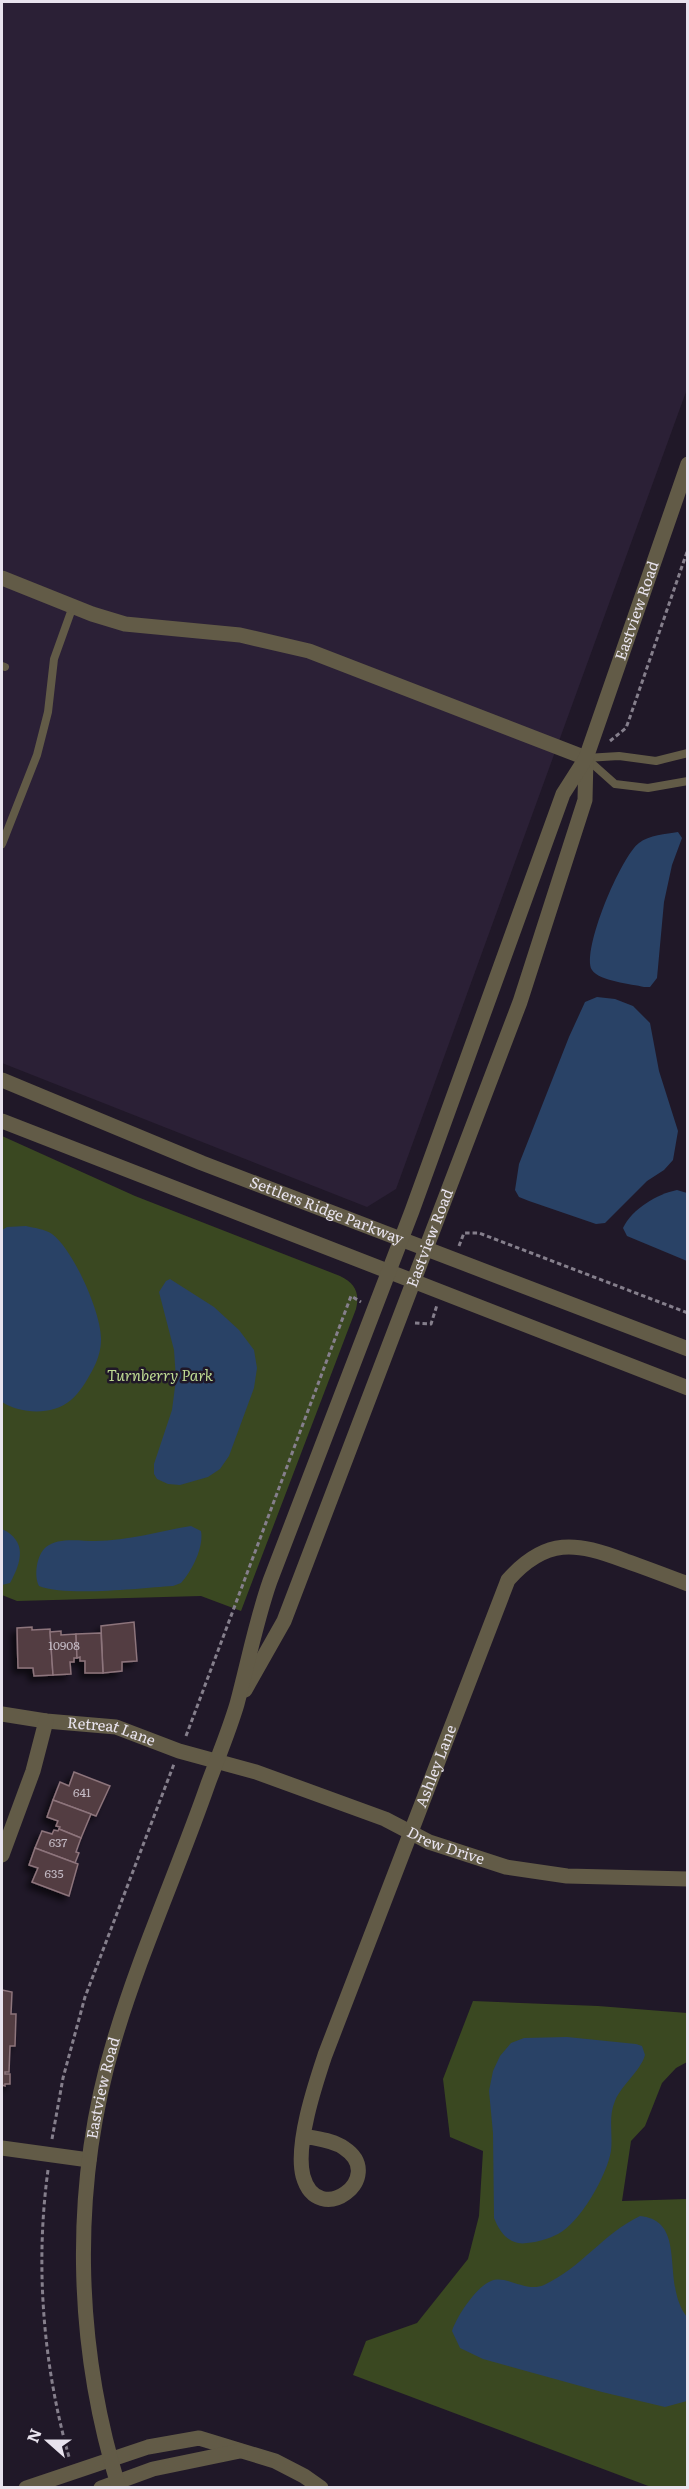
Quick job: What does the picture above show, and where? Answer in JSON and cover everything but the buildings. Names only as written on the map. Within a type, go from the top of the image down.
[{"type":"street","name":"Eastview Road","points":[[118,2485],[95,2392],[85,2308],[83,2241],[89,2160],[103,2082],[119,2023],[237,1705],[257,1617],[401,1239],[563,794],[586,758],[687,464]]},
{"type":"street","points":[[2,578],[125,624],[240,635],[309,651],[586,758]]},
{"type":"street","name":"Eastview Road","points":[[237,1705],[284,1621],[520,1002],[585,800],[586,758]]},
{"type":"street","name":"Settlers Ridge Parkway","points":[[2,1080],[202,1163],[687,1349]]},
{"type":"street","points":[[2,1121],[687,1388]]},
{"type":"street","name":"Ashley Lane","points":[[304,2136],[332,2142],[343,2147],[353,2156],[358,2166],[357,2178],[351,2190],[342,2197],[332,2200],[320,2197],[309,2190],[303,2176],[301,2161],[304,2136],[313,2090],[500,1594],[508,1580],[519,1567],[543,1552],[557,1548],[584,1547],[687,1584]]},
{"type":"street","name":"Retreat Lane","points":[[2,1714],[45,1721],[116,1727],[179,1751],[217,1761]]},
{"type":"street","points":[[2,1855],[35,1765],[45,1721]]},
{"type":"street","name":"Drew Drive","points":[[217,1761],[256,1772],[386,1819],[429,1842],[506,1867],[567,1876],[687,1879]]},
{"type":"street","points":[[2,2148],[89,2160]]},
{"type":"street","points":[[26,2487],[148,2447],[199,2438],[275,2461],[321,2487]]},
{"type":"street","points":[[101,2487],[118,2485],[153,2469],[242,2450]]},
{"type":"lane","points":[[2,844],[37,755],[48,712],[54,659],[73,606]]},
{"type":"lane","points":[[586,758],[619,756],[656,761],[687,753]]},
{"type":"lane","points":[[586,758],[615,784],[648,788],[676,785],[687,781]]},
{"type":"path","points":[[586,758],[626,728],[642,687],[687,549]]},
{"type":"path","points":[[464,1233],[474,1231],[487,1235],[687,1313]]},
{"type":"path","points":[[190,1727],[351,1296]]},
{"type":"path","points":[[53,2132],[65,2070],[85,1997],[168,1777]]},
{"type":"path","points":[[46,2179],[43,2247],[45,2321],[52,2384],[68,2455]]},
{"type":"shaded area","points":[[2,2],[687,2],[687,389],[396,1189],[367,1207],[2,1063]]},
{"type":"green space","name":"Turnberry Park","points":[[2,1136],[135,1196],[340,1276],[353,1285],[357,1293],[356,1309],[241,1611],[201,1596],[17,1601],[2,1595]]},
{"type":"green space","points":[[473,2001],[598,2006],[687,2013],[687,2062],[676,2068],[662,2083],[645,2126],[631,2141],[622,2201],[687,2199],[687,2487],[651,2487],[353,2375],[366,2341],[417,2323],[468,2259],[479,2216],[483,2151],[450,2137],[443,2079]]},
{"type":"water","points":[[678,832],[682,838],[672,865],[664,902],[657,978],[650,987],[644,987],[601,977],[592,970],[590,960],[592,944],[613,884],[631,851],[639,843],[658,835]]},
{"type":"water","points":[[597,997],[615,999],[633,1006],[650,1023],[659,1071],[678,1131],[673,1160],[664,1170],[647,1181],[605,1223],[596,1224],[519,1197],[515,1190],[519,1164],[569,1037],[585,1002]]},
{"type":"water","points":[[677,1190],[687,1193],[687,1261],[627,1236],[623,1228],[632,1215],[646,1203]]},
{"type":"water","points":[[26,1226],[52,1234],[69,1253],[85,1283],[97,1315],[101,1344],[94,1368],[77,1394],[55,1409],[36,1412],[18,1409],[2,1402],[2,1230],[7,1227]]},
{"type":"water","points":[[170,1279],[214,1307],[239,1330],[254,1350],[257,1368],[254,1388],[229,1456],[220,1469],[208,1477],[180,1485],[168,1484],[157,1479],[154,1474],[154,1464],[172,1410],[176,1379],[174,1350],[159,1292]]},
{"type":"water","points":[[191,1526],[201,1531],[199,1551],[181,1583],[173,1586],[67,1591],[39,1586],[37,1582],[38,1561],[46,1547],[51,1544],[69,1540],[119,1539]]},
{"type":"water","points":[[2,1529],[15,1539],[20,1552],[10,1583],[2,1585]]},
{"type":"water","points":[[567,2037],[636,2044],[642,2046],[645,2055],[615,2101],[612,2113],[611,2151],[604,2173],[583,2209],[575,2220],[558,2234],[535,2242],[516,2242],[506,2237],[494,2218],[493,2133],[489,2091],[493,2071],[500,2056],[511,2043],[524,2038]]},
{"type":"water","points":[[640,2216],[655,2220],[664,2229],[669,2241],[675,2288],[679,2303],[687,2317],[687,2401],[665,2407],[483,2359],[460,2348],[452,2331],[468,2303],[485,2284],[497,2279],[530,2287],[544,2285],[570,2269],[615,2232]]}]
